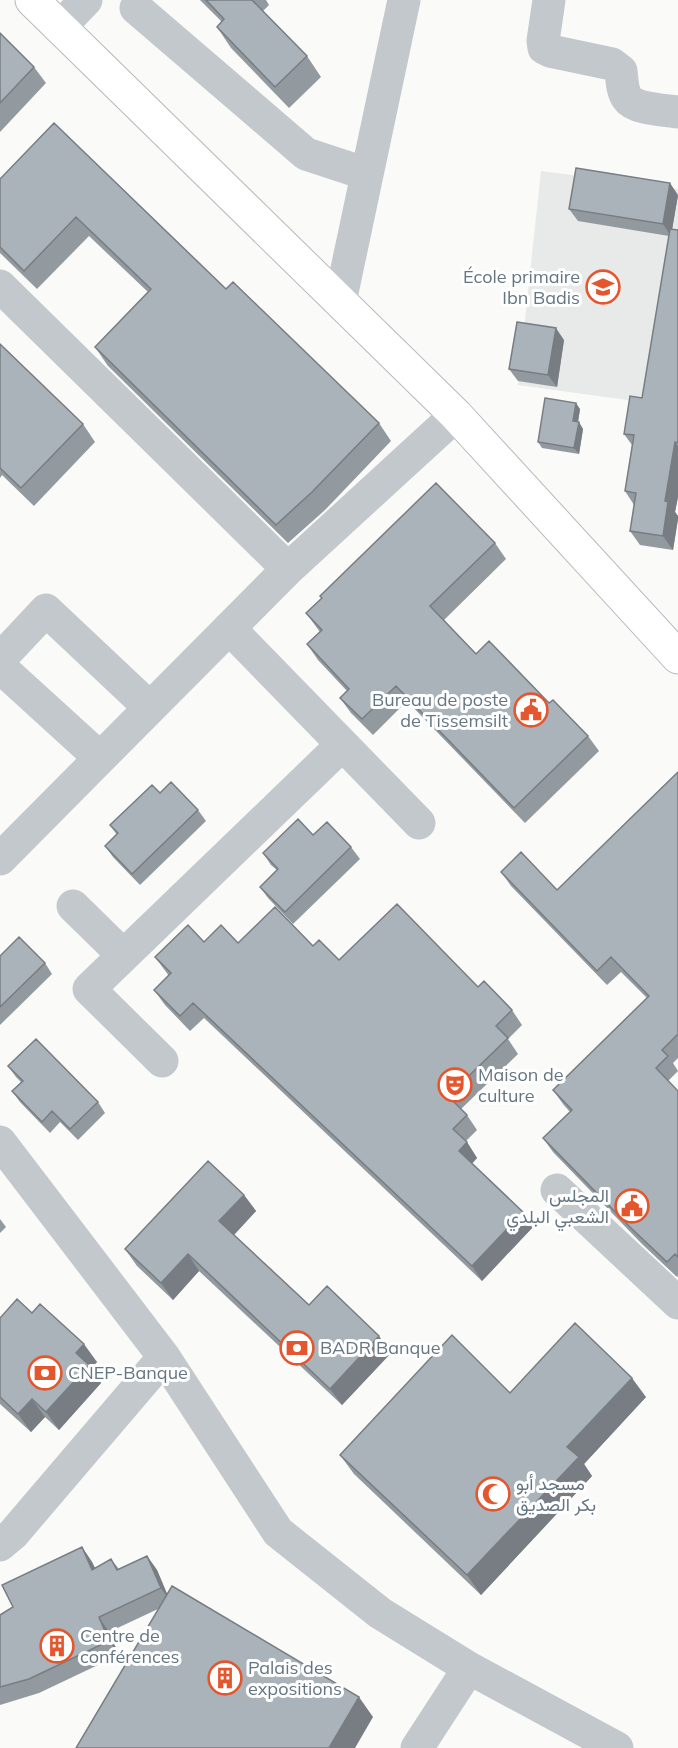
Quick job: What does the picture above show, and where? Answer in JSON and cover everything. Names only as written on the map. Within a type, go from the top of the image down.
[{"type":"main road","points":[[32,0],[456,415],[678,657]]},
{"type":"street","points":[[59,28],[86,0]]},
{"type":"street","points":[[340,302],[404,0]]},
{"type":"street","points":[[549,0],[544,48],[612,64],[621,71],[628,100],[638,106],[678,112]]},
{"type":"street","points":[[136,8],[306,154],[367,174]]},
{"type":"street","points":[[0,286],[288,569]]},
{"type":"street","points":[[0,860],[288,569],[456,415]]},
{"type":"street","points":[[0,658],[46,610],[150,708]]},
{"type":"street","points":[[229,628],[419,823]]},
{"type":"street","points":[[0,667],[100,758]]},
{"type":"street","points":[[162,1061],[89,988],[342,745]]},
{"type":"street","points":[[73,906],[123,955]]},
{"type":"street","points":[[0,1142],[164,1357],[278,1532],[380,1612],[469,1668],[617,1748]]},
{"type":"street","points":[[556,1190],[678,1303]]},
{"type":"street","points":[[4,1533],[164,1357]]},
{"type":"street","points":[[417,1748],[469,1668]]},
{"type":"shaded area","name":"École primaire Ibn Badis","points":[[541,171],[678,189],[678,407],[518,385]]},
{"type":"building","points":[[206,0],[252,0],[307,56],[275,87],[217,27],[224,19]]},
{"type":"building","points":[[0,33],[34,67],[0,103]]},
{"type":"building","points":[[54,123],[226,289],[233,282],[379,423],[312,492],[276,525],[95,347],[151,289],[76,217],[24,271],[0,247],[0,179]]},
{"type":"building","points":[[576,168],[670,183],[663,224],[569,209]]},
{"type":"building","points":[[670,229],[678,230],[678,443],[675,442],[665,501],[668,502],[663,536],[630,531],[636,493],[625,491],[634,435],[624,434],[630,396],[642,398]]},
{"type":"building","points":[[517,322],[556,328],[548,375],[509,369]]},
{"type":"building","points":[[0,344],[83,424],[21,488],[0,468]]},
{"type":"building","points":[[545,398],[576,403],[573,421],[579,422],[574,448],[538,442]]},
{"type":"building","points":[[436,483],[495,543],[430,606],[476,654],[489,641],[549,703],[553,700],[588,736],[514,808],[396,686],[362,719],[340,698],[349,689],[307,644],[322,630],[306,613],[322,598],[320,596]]},
{"type":"building","points":[[678,772],[678,1034],[662,1050],[668,1056],[656,1068],[678,1091],[678,1257],[675,1254],[667,1262],[543,1138],[572,1110],[553,1090],[649,996],[611,957],[597,971],[501,872],[521,852],[557,890]]},
{"type":"building","points":[[171,782],[198,810],[132,874],[105,846],[118,833],[110,825],[152,785],[160,793]]},
{"type":"building","points":[[298,819],[313,835],[327,822],[351,847],[285,912],[260,887],[278,869],[263,853]]},
{"type":"building","points":[[397,904],[478,987],[484,981],[512,1010],[496,1026],[508,1038],[448,1096],[467,1115],[453,1129],[467,1142],[459,1151],[523,1212],[472,1266],[193,1003],[180,1016],[154,990],[171,973],[155,957],[188,925],[204,942],[221,925],[238,943],[275,907],[313,946],[319,940],[339,960]]},
{"type":"building","points":[[19,937],[45,963],[0,1007],[0,956]]},
{"type":"building","points":[[36,1039],[98,1102],[70,1129],[52,1111],[42,1122],[12,1091],[23,1081],[8,1066]]},
{"type":"building","points":[[208,1161],[244,1195],[219,1221],[309,1305],[327,1286],[379,1336],[330,1389],[188,1254],[161,1283],[125,1249]]},
{"type":"building","name":"CNEP-Banque","points":[[17,1299],[32,1313],[40,1304],[84,1344],[76,1353],[89,1365],[46,1412],[32,1399],[18,1414],[0,1397],[0,1318]]},
{"type":"building","points":[[575,1323],[632,1378],[567,1447],[579,1457],[467,1575],[340,1455],[452,1335],[510,1393]]},
{"type":"building","points":[[82,1547],[92,1570],[111,1559],[117,1570],[147,1556],[161,1588],[99,1617],[109,1641],[29,1679],[0,1687],[0,1615],[13,1607],[2,1585]]},
{"type":"building","name":"Palais des expositions","points":[[172,1586],[359,1697],[329,1748],[76,1748]]},
{"type":"place","name":"École primaire Ibn Badis","points":[[603,287]]},
{"type":"place","name":"Bureau de poste de Tissemsilt","points":[[531,710]]},
{"type":"place","name":"Maison de culture","points":[[455,1085]]},
{"type":"place","name":"المجلس الشعبي البلدي","points":[[632,1206]]},
{"type":"place","name":"BADR Banque","points":[[297,1348]]},
{"type":"place","name":"CNEP-Banque","points":[[45,1373]]},
{"type":"place","name":"مسجد أبو بكر الصديق","points":[[493,1494]]},
{"type":"place","name":"Centre de conférences","points":[[57,1646]]},
{"type":"place","name":"Palais des expositions","points":[[225,1678]]}]
